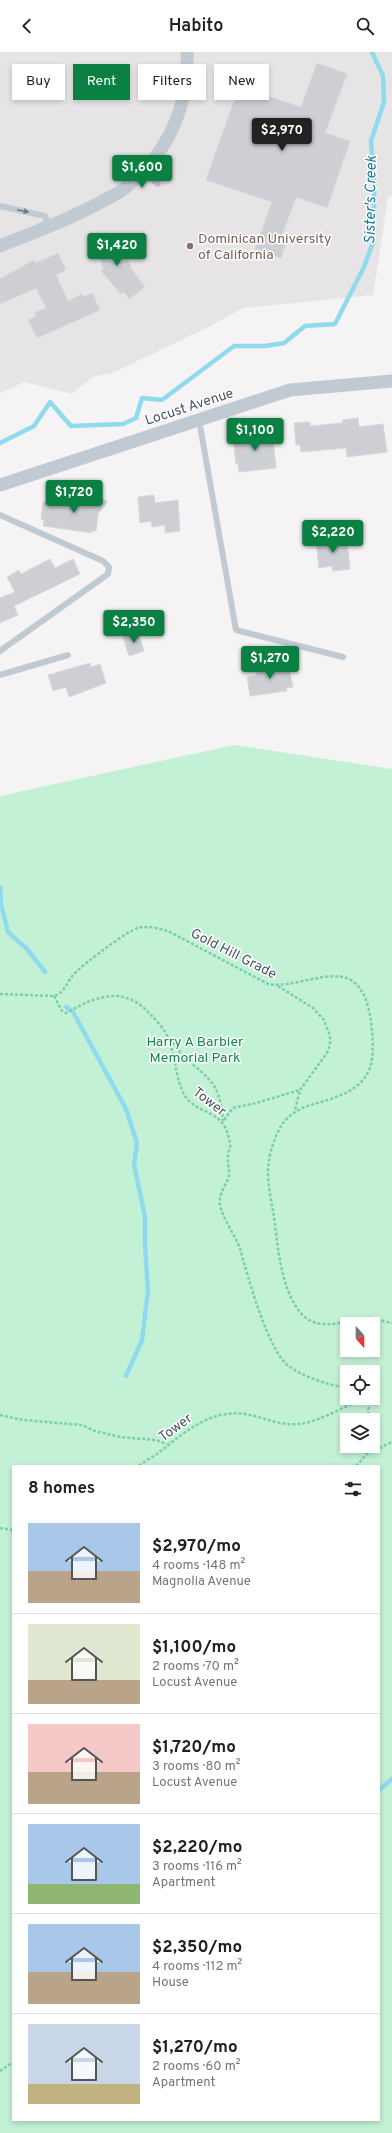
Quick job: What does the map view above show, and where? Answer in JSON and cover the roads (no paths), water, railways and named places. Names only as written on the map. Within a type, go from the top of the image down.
[{"type":"street","points":[[0,246],[76,216],[124,189],[143,170],[166,142],[184,100],[188,73],[187,52]]},
{"type":"street","name":"Locust Avenue","points":[[0,485],[290,390],[392,381]]},
{"type":"lane","points":[[143,170],[158,184]]},
{"type":"lane","points":[[0,206],[45,216],[49,227]]},
{"type":"lane","points":[[198,420],[236,630],[343,657]]},
{"type":"lane","points":[[0,515],[103,561],[109,567],[108,574],[0,651]]},
{"type":"lane","points":[[0,675],[68,655]]},
{"type":"waterway","name":"Sister's Creek","points":[[0,443],[34,426],[50,402],[71,426],[123,424],[136,418],[142,398],[162,400],[234,346],[265,346],[284,343],[305,326],[335,324],[364,267],[372,245],[371,232],[374,209],[374,179],[371,141],[384,102],[383,76],[372,52]]},
{"type":"waterway","points":[[0,887],[1,904],[8,932],[27,949],[45,972]]},
{"type":"waterway","points":[[66,1007],[73,1012],[126,1109],[137,1143],[134,1164],[145,1217],[148,1291],[142,1340],[126,1376]]},
{"type":"waterway","points":[[380,1789],[392,1779]]},
{"type":"place","name":"Dominican University of California","points":[[190,246]]},
{"type":"park label","name":"Harry A Barbier Memorial Park","points":[[195,1050]]}]
